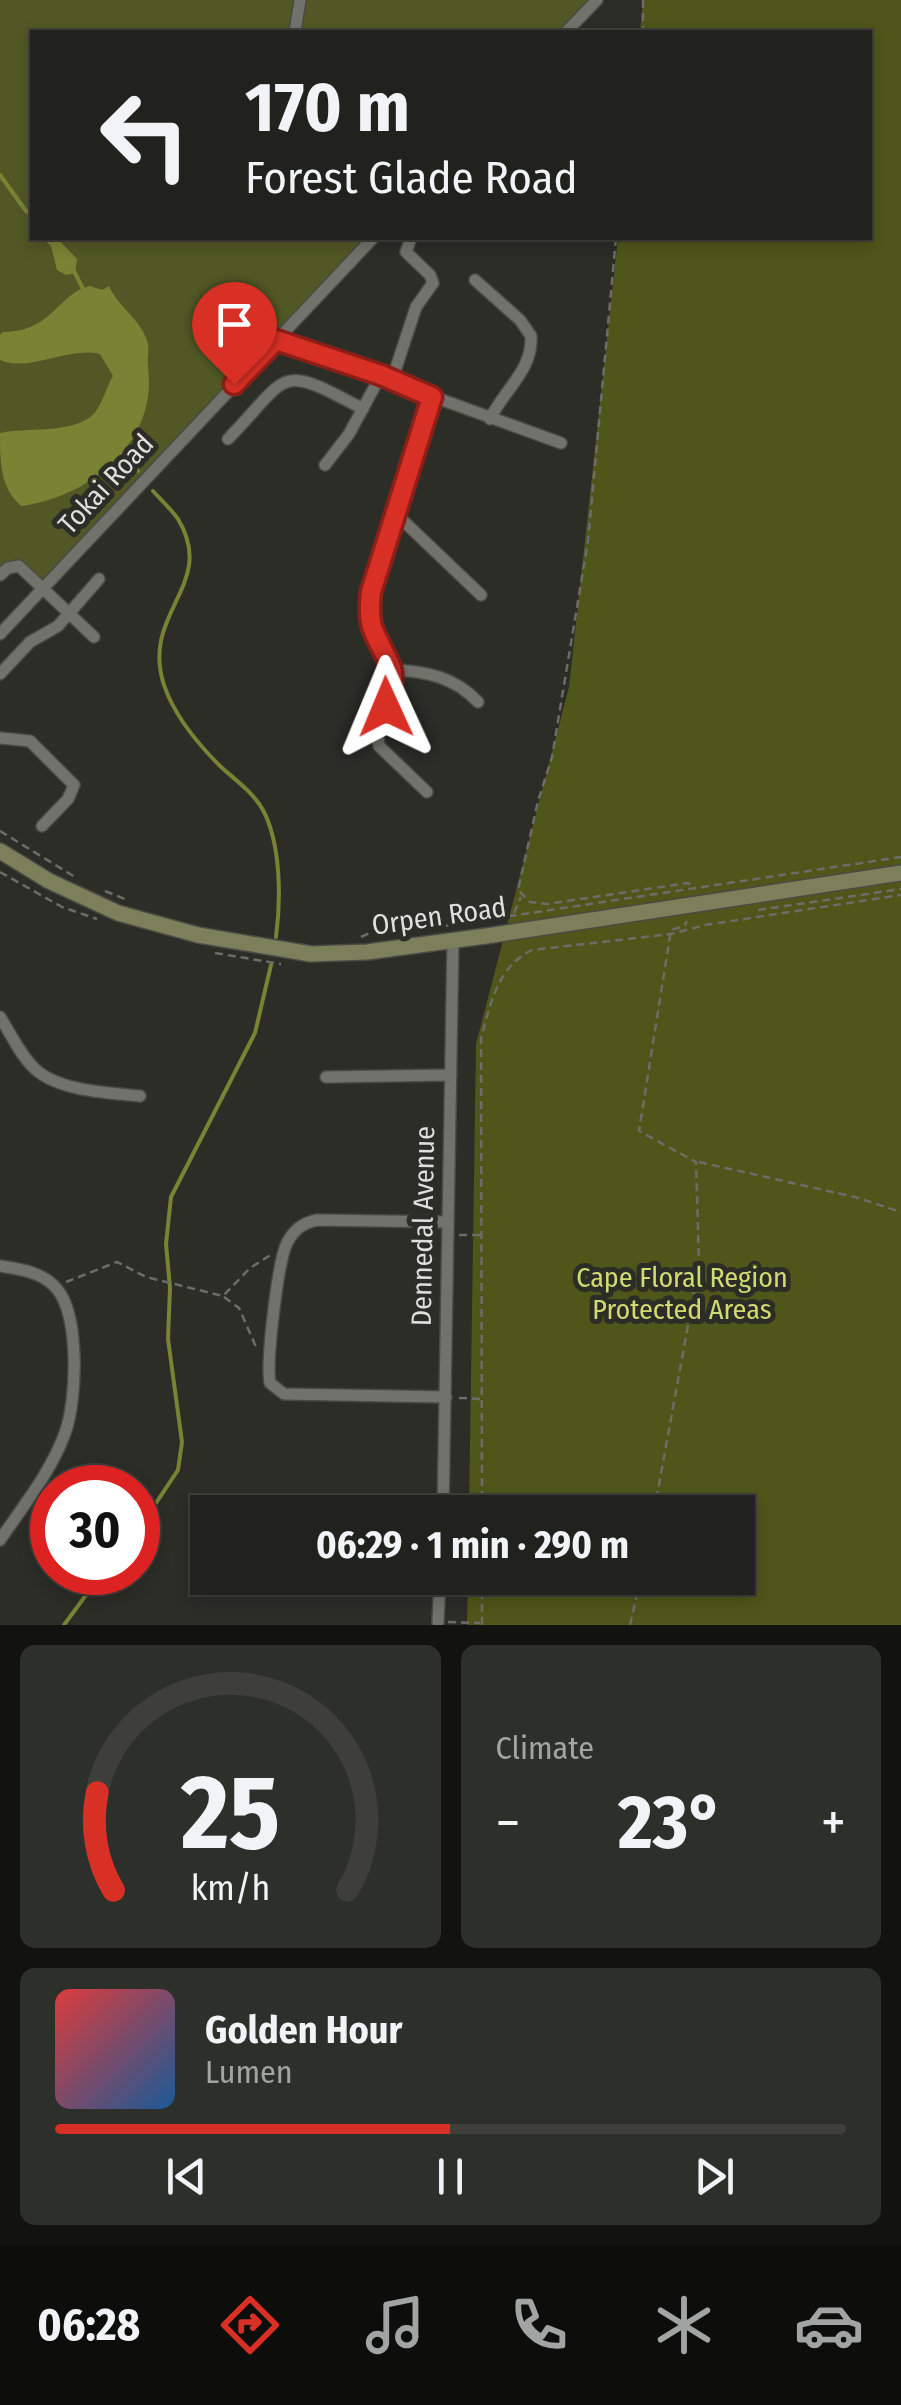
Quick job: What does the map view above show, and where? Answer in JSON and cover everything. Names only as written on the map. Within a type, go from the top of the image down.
[{"type":"main road","name":"Orpen Road","points":[[0,851],[102,907],[198,935],[311,954],[368,952],[901,873]]},
{"type":"street","points":[[295,30],[300,0]]},
{"type":"street","points":[[568,30],[597,0]]},
{"type":"street","name":"Tokai Road","points":[[0,634],[371,240]]},
{"type":"street","points":[[325,465],[387,378],[413,315],[433,283],[406,252],[410,240]]},
{"type":"street","points":[[475,280],[520,320],[531,336],[528,364],[490,418]]},
{"type":"street","points":[[276,340],[561,443]]},
{"type":"street","points":[[228,439],[275,387],[292,380],[312,382],[363,409]]},
{"type":"street","points":[[427,792],[379,746],[392,670],[375,640],[370,608],[375,578],[432,397]]},
{"type":"street","points":[[396,514],[481,595]]},
{"type":"street","points":[[0,574],[15,565],[44,587],[94,637]]},
{"type":"street","points":[[0,674],[30,642],[58,626],[99,579]]},
{"type":"street","points":[[392,670],[420,672],[452,681],[478,702]]},
{"type":"street","points":[[0,738],[30,741],[72,782],[72,793],[42,826]]},
{"type":"street","name":"Dennedal Avenue","points":[[443,1495],[452,940]]},
{"type":"street","points":[[0,1017],[24,1056],[41,1074],[66,1084],[140,1096]]},
{"type":"street","points":[[326,1077],[451,1076]]},
{"type":"street","points":[[446,1397],[295,1396],[270,1383],[267,1363],[286,1245],[298,1227],[317,1220],[448,1228]]},
{"type":"street","points":[[0,1266],[32,1272],[55,1286],[66,1304],[73,1352],[69,1422],[49,1466],[0,1540]]},
{"type":"street","points":[[438,1622],[439,1595]]},
{"type":"path","points":[[643,0],[644,30]]},
{"type":"path","points":[[616,240],[588,541],[552,758],[518,890],[530,902],[547,904],[688,883],[695,890]]},
{"type":"path","points":[[0,830],[84,882]]},
{"type":"path","points":[[352,941],[372,932],[438,928],[901,857]]},
{"type":"path","points":[[103,890],[130,902]]},
{"type":"path","points":[[482,1495],[480,1038],[502,973],[532,950],[671,934],[901,894]]},
{"type":"path","points":[[514,914],[521,896]]},
{"type":"path","points":[[687,920],[684,926],[672,928],[639,1130],[696,1162],[901,1212]]},
{"type":"path","points":[[657,1495],[699,1264],[696,1162]]},
{"type":"path","points":[[448,1228],[482,1235]]},
{"type":"path","points":[[222,1296],[250,1268],[286,1245]]},
{"type":"path","points":[[55,1286],[117,1262],[146,1277],[222,1296],[238,1308],[257,1348]]},
{"type":"path","points":[[446,1397],[483,1399]]},
{"type":"path","points":[[438,1622],[482,1624],[482,1595]]},
{"type":"path","points":[[630,1625],[636,1595]]},
{"type":"shaded area","points":[[0,0],[597,0],[569,30],[30,30],[30,240],[371,240],[44,587],[9,568],[0,576]]},
{"type":"shaded area","points":[[44,240],[59,240],[77,259],[75,273],[66,275],[57,270],[51,246]]},
{"type":"shaded area","points":[[90,286],[102,290],[109,286],[145,336],[148,394],[142,419],[130,442],[94,478],[47,501],[21,506],[5,482],[0,433],[57,428],[89,418],[113,376],[100,354],[88,352],[24,363],[0,360],[0,335],[33,326],[70,296]]},
{"type":"green space","name":"Cape Floral Region Protected Areas","points":[[643,0],[901,0],[901,1625],[467,1625],[468,1595],[755,1595],[755,1495],[469,1495],[476,1044],[569,687],[618,240],[872,240],[872,30],[640,30]]},
{"type":"waterway","points":[[0,175],[30,212]]},
{"type":"waterway","points":[[74,271],[83,289]]},
{"type":"waterway","points":[[121,453],[138,471]]},
{"type":"waterway","points":[[153,491],[178,519],[188,542],[185,581],[162,638],[159,660],[164,685],[195,739],[263,810],[278,872],[276,937]]},
{"type":"waterway","points":[[160,1497],[178,1470],[182,1442],[168,1339],[170,1288],[166,1244],[171,1197],[255,1033],[271,965]]},
{"type":"waterway","points":[[64,1625],[86,1595]]},
{"type":"route","points":[[234,384],[276,340],[381,375],[432,397],[371,592],[375,640],[392,670],[386,707]]}]
